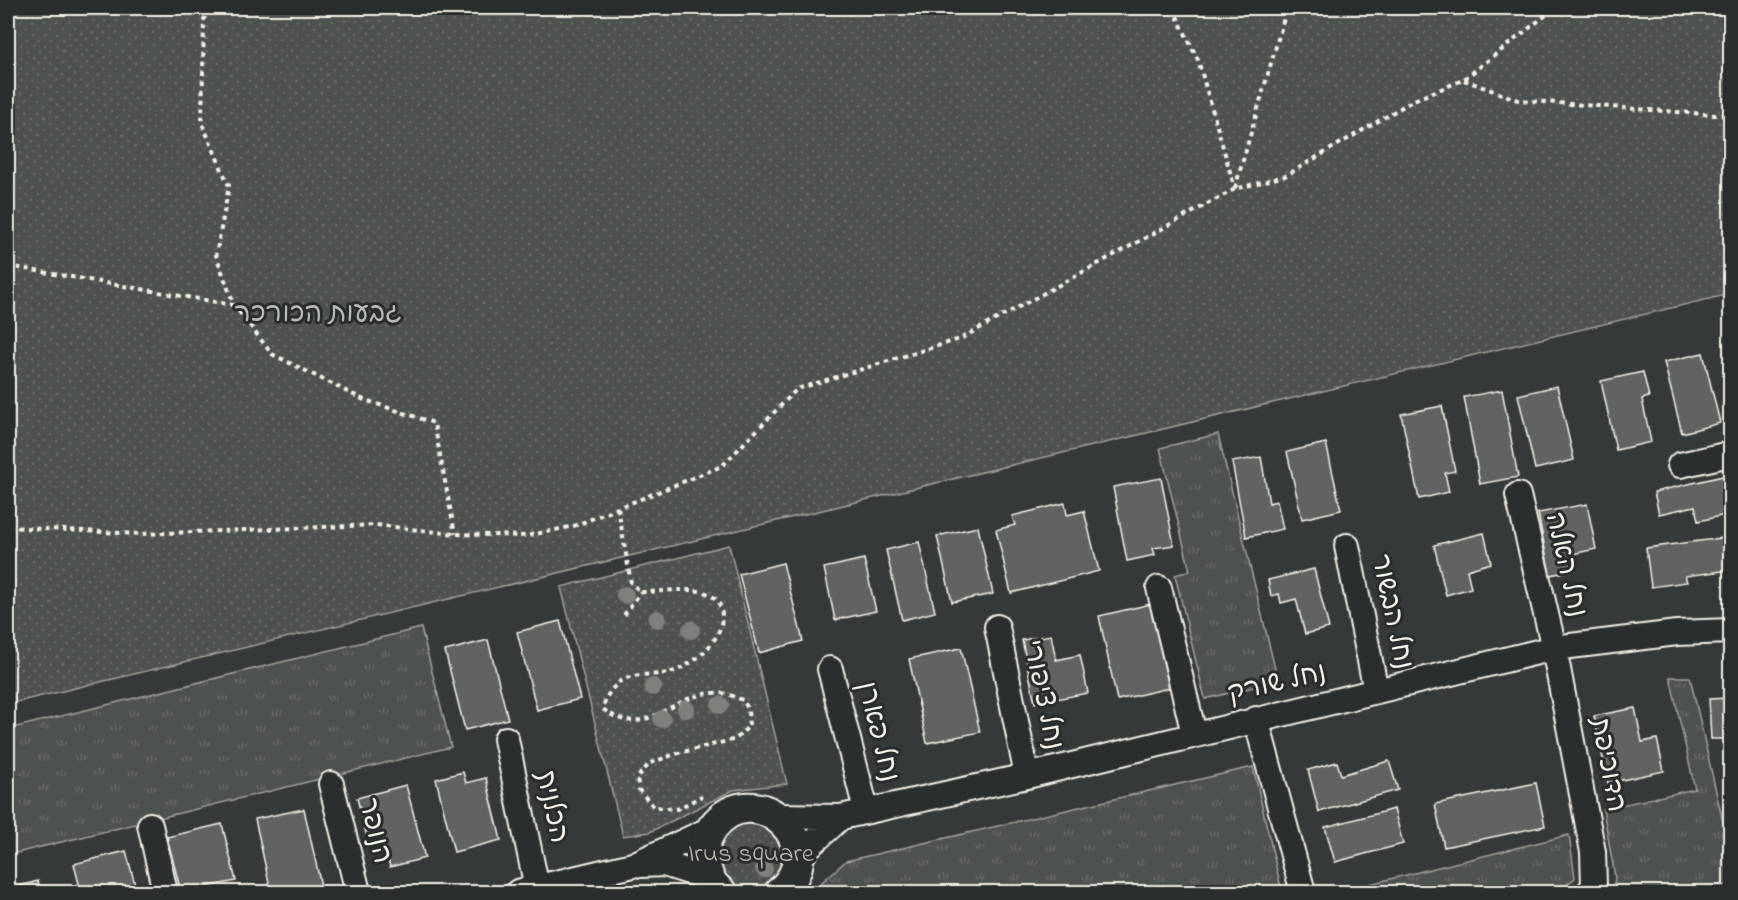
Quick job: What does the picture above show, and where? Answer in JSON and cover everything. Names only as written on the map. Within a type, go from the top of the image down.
[{"type":"street","points":[[1680,465],[1731,454]]},
{"type":"street","name":"נחל האלה","points":[[1518,495],[1554,648]]},
{"type":"street","name":"נחל הבשור","points":[[1347,546],[1376,691]]},
{"type":"street","points":[[1158,588],[1194,734]]},
{"type":"street","name":"נחל ציפורי","points":[[997,627],[1027,776]]},
{"type":"street","name":"נחל שורק","points":[[777,816],[841,817],[1027,776],[1554,648],[1677,633],[1731,631]]},
{"type":"street","name":"הדוכיפת","points":[[1554,648],[1593,852],[1594,886],[1589,892]]},
{"type":"street","name":"נחל פארן","points":[[830,669],[866,810]]},
{"type":"street","points":[[1256,719],[1303,892]]},
{"type":"street","name":"הכלנית","points":[[506,739],[527,890]]},
{"type":"street","name":"הנופר","points":[[332,784],[358,892]]},
{"type":"street","points":[[527,890],[606,883],[633,866],[746,808],[762,809],[777,816],[788,826],[796,840],[791,880]]},
{"type":"street","name":"נחל שורק","points":[[791,880],[808,847],[841,817]]},
{"type":"street","points":[[715,885],[704,863],[704,848],[720,821]]},
{"type":"street","points":[[150,825],[165,892]]},
{"type":"street","points":[[633,866],[664,864],[715,885]]},
{"type":"path","points":[[207,8],[204,20],[202,123],[229,186],[216,255],[234,305],[272,354],[362,399],[434,423],[455,534]]},
{"type":"path","points":[[1173,8],[1198,60],[1235,189]]},
{"type":"path","points":[[1235,189],[1287,8]]},
{"type":"path","points":[[8,527],[141,534],[376,525],[455,534],[526,536],[574,526],[722,466],[797,389],[960,339],[1235,189],[1285,176],[1414,100],[1463,80],[1555,8]]},
{"type":"path","points":[[1463,80],[1518,100],[1731,116]]},
{"type":"path","points":[[8,266],[234,305]]},
{"type":"path","points":[[618,508],[631,583],[640,592],[702,589],[716,598],[722,609],[722,622],[716,639],[697,657],[670,673],[633,676],[620,681],[605,697],[603,709],[617,720],[642,722],[683,700],[701,695],[721,693],[743,700],[748,709],[749,726],[736,740],[679,753],[650,763],[637,778],[639,790],[654,807],[677,809],[707,794],[720,821]]},
{"type":"path","points":[[624,615],[640,592]]},
{"type":"green space","name":"גבעות הכורכר","points":[[8,8],[1730,8],[1730,294],[8,704]]},
{"type":"green space","points":[[1218,434],[1278,681],[1205,699],[1175,575],[1190,571],[1160,448]]},
{"type":"green space","points":[[729,545],[787,784],[733,790],[650,832],[623,836],[561,587]]},
{"type":"green space","points":[[421,628],[451,747],[8,855],[8,729]]},
{"type":"green space","points":[[1670,677],[1690,677],[1730,853],[1730,892],[1613,892],[1615,877],[1603,809],[1695,789]]},
{"type":"green space","points":[[1253,767],[1282,892],[821,892],[822,882],[846,861]]},
{"type":"green space","name":"Irus square","points":[[760,816],[791,852],[768,892],[732,892],[722,885],[715,836]]},
{"type":"green space","points":[[1569,835],[1575,878],[1562,888],[1545,892],[1337,892]]},
{"type":"building","points":[[1703,353],[1720,423],[1682,433],[1664,362]]},
{"type":"building","points":[[1643,372],[1649,397],[1642,399],[1651,442],[1616,450],[1601,381]]},
{"type":"building","points":[[1557,386],[1574,460],[1535,469],[1518,395]]},
{"type":"building","points":[[1502,390],[1518,477],[1480,484],[1464,397]]},
{"type":"building","points":[[1442,406],[1455,471],[1445,473],[1449,492],[1419,499],[1401,414]]},
{"type":"building","points":[[1326,443],[1341,510],[1302,519],[1287,452]]},
{"type":"building","points":[[1261,457],[1269,503],[1277,501],[1283,529],[1246,537],[1232,462]]},
{"type":"building","points":[[1723,476],[1730,514],[1698,521],[1695,506],[1659,514],[1654,492]]},
{"type":"building","points":[[1161,478],[1174,545],[1153,548],[1155,555],[1127,561],[1113,487]]},
{"type":"building","points":[[1065,503],[1067,515],[1084,511],[1099,571],[1011,593],[996,530],[1015,525],[1012,516]]},
{"type":"building","points":[[1587,504],[1596,549],[1572,554],[1575,570],[1550,575],[1538,513]]},
{"type":"building","points":[[978,527],[993,594],[952,602],[937,536]]},
{"type":"building","points":[[1484,533],[1491,563],[1467,570],[1471,588],[1446,595],[1434,545]]},
{"type":"building","points":[[1730,537],[1730,570],[1685,576],[1687,582],[1651,587],[1646,548]]},
{"type":"building","points":[[919,542],[935,612],[902,620],[886,550]]},
{"type":"building","points":[[864,559],[876,611],[835,620],[824,568]]},
{"type":"building","points":[[783,563],[803,641],[759,653],[739,574]]},
{"type":"building","points":[[1314,569],[1329,628],[1305,634],[1296,599],[1281,603],[1279,594],[1271,596],[1268,580]]},
{"type":"building","points":[[1151,604],[1169,688],[1117,700],[1099,616]]},
{"type":"building","points":[[560,621],[580,699],[537,710],[517,632]]},
{"type":"building","points":[[1051,635],[1056,660],[1080,655],[1088,693],[1035,703],[1022,640]]},
{"type":"building","points":[[488,640],[508,719],[465,730],[445,651]]},
{"type":"building","points":[[961,648],[980,732],[927,743],[909,659]]},
{"type":"building","points":[[1730,698],[1730,739],[1711,739],[1709,699]]},
{"type":"building","points":[[1635,708],[1642,742],[1657,739],[1664,771],[1608,783],[1594,716]]},
{"type":"building","points":[[1389,761],[1398,790],[1319,812],[1308,770],[1337,762],[1341,775]]},
{"type":"building","points":[[463,772],[466,783],[486,778],[501,840],[454,852],[436,779]]},
{"type":"building","points":[[1536,783],[1545,826],[1444,847],[1435,804]]},
{"type":"building","points":[[406,785],[425,858],[390,867],[381,834],[367,837],[357,798]]},
{"type":"building","points":[[304,809],[321,886],[290,892],[271,892],[255,819]]},
{"type":"building","points":[[1394,809],[1403,844],[1335,862],[1325,827]]},
{"type":"building","points":[[222,824],[236,881],[181,892],[167,837]]},
{"type":"building","points":[[126,851],[137,892],[81,892],[74,864]]},
{"type":"building","points":[[38,881],[41,892],[8,892],[8,889]]}]
